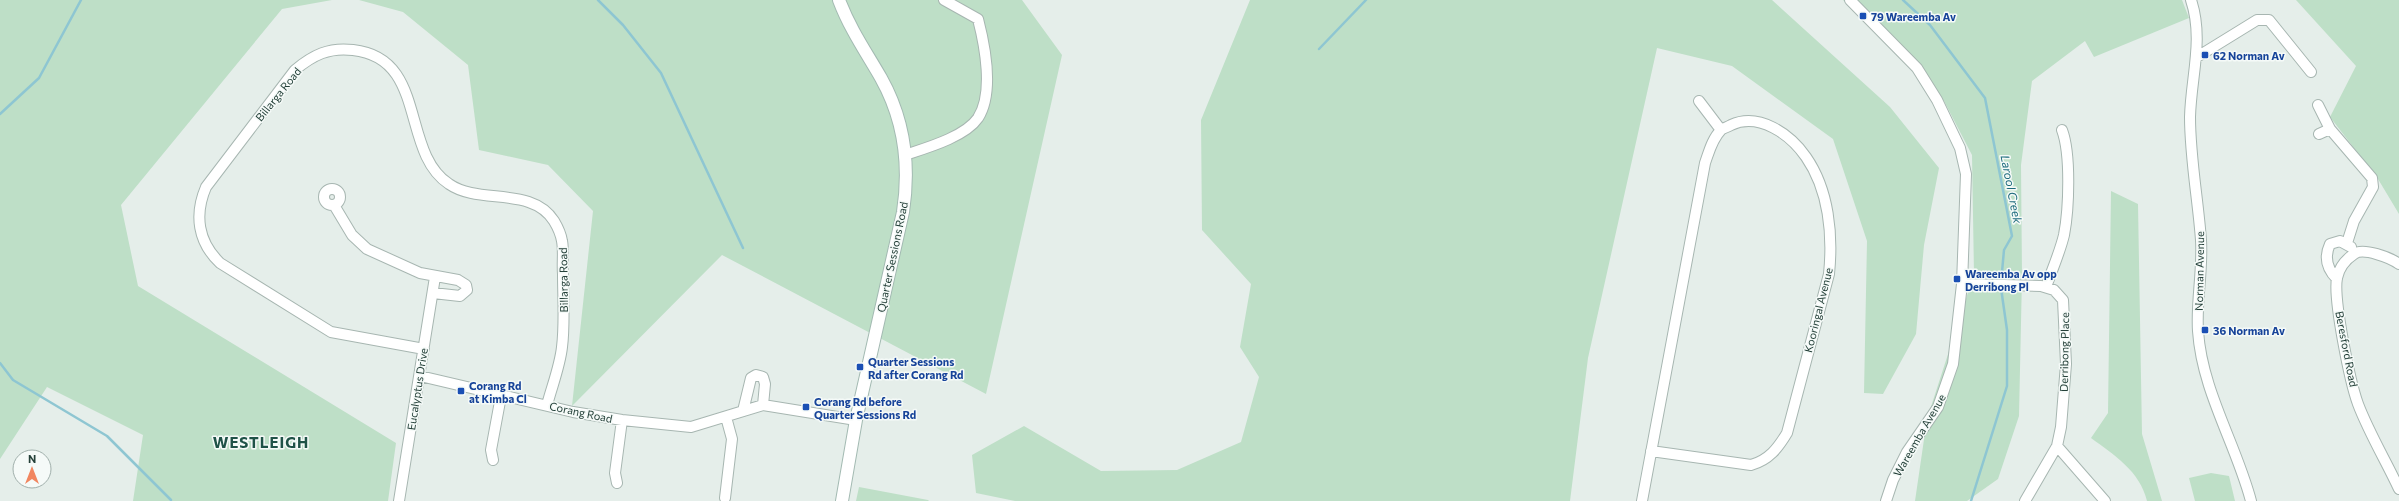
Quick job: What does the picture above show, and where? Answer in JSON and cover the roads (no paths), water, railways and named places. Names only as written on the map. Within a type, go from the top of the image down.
[{"type":"main road","name":"Quarter Sessions Road","points":[[839,0],[850,27],[881,78],[893,103],[901,127],[905,155],[906,181],[903,212],[856,420],[842,501]]},
{"type":"street","name":"Wareemba Avenue","points":[[1850,0],[1918,68],[1937,100],[1960,148],[1966,174],[1962,284],[1956,347],[1947,386],[1938,407],[1908,452],[1893,480],[1886,501]]},
{"type":"street","name":"Norman Avenue","points":[[2191,0],[2198,40],[2197,57],[2191,91],[2190,119],[2201,242],[2198,332],[2213,398],[2246,481],[2251,501]]},
{"type":"street","points":[[905,155],[937,144],[965,129],[978,118],[986,98],[986,62],[978,19],[945,1],[942,12]]},
{"type":"street","points":[[2197,57],[2257,20],[2268,20],[2311,72]]},
{"type":"street","name":"Billarga Road","points":[[424,350],[338,334],[326,329],[220,263],[207,248],[202,236],[198,208],[206,187],[295,70],[311,57],[326,51],[344,49],[360,51],[378,58],[392,68],[404,85],[431,168],[449,184],[464,190],[535,204],[546,212],[555,222],[562,240],[564,323],[562,348],[547,405]]},
{"type":"street","points":[[1642,501],[1705,163],[1711,145],[1721,130],[1699,102]]},
{"type":"street","points":[[2318,105],[2330,129],[2372,178],[2373,187],[2354,221],[2347,243]]},
{"type":"street","name":"Kooringal Avenue","points":[[1651,451],[1751,465],[1760,463],[1773,454],[1787,432],[1829,274],[1831,253],[1829,218],[1819,184],[1806,157],[1791,139],[1772,127],[1751,120],[1738,122],[1721,130]]},
{"type":"street","points":[[2319,134],[2330,129]]},
{"type":"street","points":[[2046,288],[2064,236],[2067,214],[2067,144],[2062,130]]},
{"type":"street","points":[[334,205],[352,235],[367,248],[420,274],[464,282],[467,290],[460,296],[433,293]]},
{"type":"street","points":[[2337,279],[2327,265],[2326,252],[2330,244],[2340,241],[2347,243],[2356,252],[2371,252],[2394,260],[2399,264]]},
{"type":"street","name":"Beresford Road","points":[[2356,252],[2344,262],[2337,279],[2338,306],[2349,372],[2358,404],[2399,489]]},
{"type":"street","name":"Eucalyptus Drive","points":[[399,501],[435,277]]},
{"type":"street","name":"Derribong Place","points":[[1962,284],[2046,288],[2060,293],[2065,308],[2066,364],[2061,427],[2057,446],[2024,501]]},
{"type":"street","points":[[743,411],[751,378],[756,375],[763,378],[765,384],[763,404]]},
{"type":"street","name":"Corang Road","points":[[420,376],[580,414],[690,427],[726,417],[763,404],[856,420]]},
{"type":"street","points":[[494,460],[491,450],[501,396]]},
{"type":"street","points":[[725,498],[732,439],[726,417]]},
{"type":"street","points":[[617,483],[615,473],[622,420]]},
{"type":"street","points":[[2057,446],[2105,501]]},
{"type":"waterway","points":[[0,114],[39,78],[81,0]]},
{"type":"waterway","points":[[598,0],[623,25],[661,73],[743,248]]},
{"type":"waterway","points":[[1319,49],[1366,0]]},
{"type":"waterway","name":"Larool Creek","points":[[1903,0],[1930,25],[1985,98],[2012,236],[2004,250],[2001,283]]},
{"type":"waterway","name":"Larool Creek","points":[[1971,501],[2007,386],[2007,330],[2001,288]]},
{"type":"waterway","points":[[0,363],[13,380],[107,436],[171,500]]},
{"type":"place","name":"79 Wareemba Av","points":[[1863,16]]},
{"type":"place","name":"62 Norman Av","points":[[2205,55]]},
{"type":"place","name":"Wareemba Av opp Derribong Pl","points":[[1957,279]]},
{"type":"place","name":"36 Norman Av","points":[[2205,330]]},
{"type":"place","name":"Quarter Sessions Rd after Corang Rd","points":[[860,367]]},
{"type":"place","name":"Corang Rd at Kimba Cl","points":[[461,391]]},
{"type":"place","name":"Corang Rd before Quarter Sessions Rd","points":[[806,407]]},
{"type":"district","name":"WESTLEIGH","points":[[261,442]]}]
